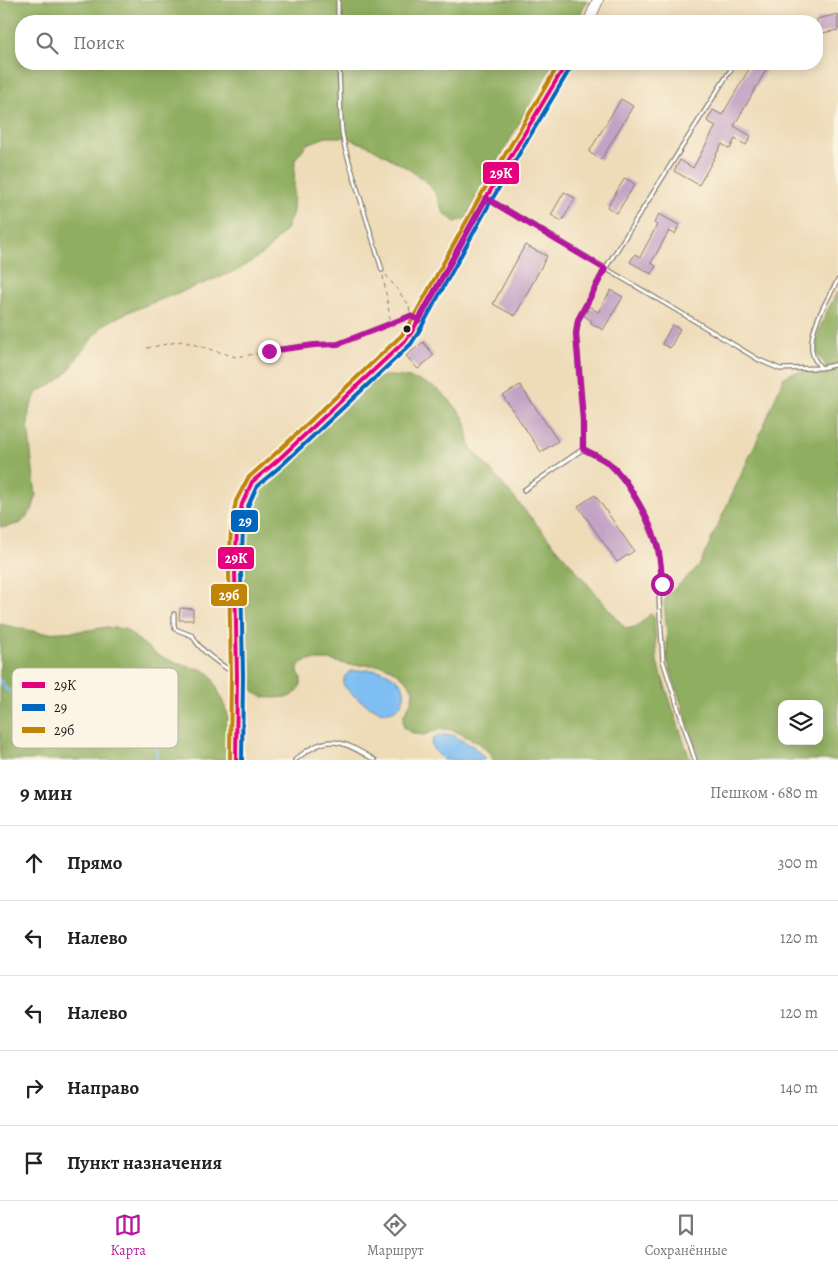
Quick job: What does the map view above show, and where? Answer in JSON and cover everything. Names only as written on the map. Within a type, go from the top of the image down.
[{"type":"main road","points":[[592,15],[598,0]]},
{"type":"main road","points":[[236,760],[235,572],[237,530],[242,504],[252,482],[406,340],[419,320],[486,198],[562,70]]},
{"type":"lane","points":[[338,0],[338,15]]},
{"type":"lane","points":[[339,70],[342,132],[382,270]]},
{"type":"lane","points":[[583,449],[583,420],[576,334],[578,320],[605,269],[730,70]]},
{"type":"lane","points":[[486,198],[769,365],[780,369],[821,368],[838,364]]},
{"type":"lane","points":[[821,368],[813,357],[812,337],[818,318],[838,280]]},
{"type":"lane","points":[[524,490],[583,449]]},
{"type":"lane","points":[[583,449],[608,462],[625,481],[643,511],[657,544],[662,584],[659,599],[663,661],[695,760]]},
{"type":"lane","points":[[174,614],[175,629],[193,636],[195,641],[211,656],[237,676]]},
{"type":"lane","points":[[295,760],[306,750],[323,742],[335,741],[348,745],[375,760]]},
{"type":"path","points":[[382,270],[391,324]]},
{"type":"path","points":[[147,348],[182,341],[236,357],[314,345],[338,344],[410,316],[409,305],[382,270]]},
{"type":"green space","points":[[0,0],[587,0],[580,15],[15,15],[15,70],[550,70],[465,219],[455,222],[443,212],[437,196],[427,182],[369,146],[344,137],[326,137],[307,144],[295,159],[293,211],[287,228],[267,251],[238,270],[126,313],[103,325],[78,356],[68,372],[57,382],[37,392],[29,410],[28,426],[36,497],[32,510],[21,523],[0,527]]},
{"type":"green space","points":[[838,291],[838,760],[700,760],[667,660],[664,602],[667,596],[699,566],[765,423],[784,377],[797,372],[825,371],[826,366],[819,357],[817,344],[822,323]]},
{"type":"green space","points":[[386,376],[417,380],[435,388],[451,401],[464,418],[470,446],[625,628],[633,628],[652,614],[654,617],[657,662],[690,760],[493,760],[491,755],[479,743],[453,730],[441,729],[423,735],[410,732],[404,728],[404,715],[412,700],[413,690],[408,682],[396,672],[383,665],[350,665],[329,660],[307,660],[298,667],[301,684],[297,692],[289,697],[263,697],[255,693],[250,687],[246,671],[244,571],[245,531],[250,508],[262,484],[379,378]]},
{"type":"green space","points":[[0,624],[42,633],[82,631],[107,627],[125,629],[157,655],[173,662],[201,669],[210,674],[229,717],[230,760],[0,760]]},
{"type":"water","points":[[378,670],[391,675],[399,682],[404,691],[399,707],[387,712],[379,711],[351,693],[343,684],[345,676],[350,671]]},
{"type":"water","points":[[438,735],[452,735],[474,747],[486,760],[444,760],[433,749],[431,744]]},
{"type":"building","points":[[838,14],[838,30],[823,33],[823,18]]},
{"type":"building","points":[[748,70],[766,70],[734,126],[751,136],[746,145],[735,139],[730,149],[722,144],[699,185],[674,171],[680,160],[693,168],[716,126],[707,121],[713,110],[722,115]]},
{"type":"building","points":[[621,99],[633,106],[601,160],[589,152]]},
{"type":"building","points":[[625,178],[635,184],[617,213],[607,207]]},
{"type":"building","points":[[564,192],[575,198],[562,221],[551,215]]},
{"type":"building","points":[[659,214],[679,225],[675,234],[669,231],[651,263],[656,266],[651,274],[630,262],[635,254],[640,257],[657,225],[654,223]]},
{"type":"building","points":[[525,245],[547,256],[515,316],[493,304]]},
{"type":"building","points":[[611,290],[623,297],[603,330],[584,316],[589,306],[598,312]]},
{"type":"building","points":[[672,325],[680,329],[670,348],[662,344]]},
{"type":"building","points":[[423,342],[434,355],[418,369],[406,356]]},
{"type":"building","points":[[520,385],[558,441],[541,452],[503,396]]},
{"type":"building","points":[[595,495],[634,551],[617,562],[578,506]]},
{"type":"building","points":[[180,608],[193,609],[193,620],[179,620]]},
{"type":"waterway","points":[[0,680],[6,689],[12,693]]},
{"type":"waterway","points":[[156,748],[157,760]]},
{"type":"transit line","name":"29б","points":[[230,760],[229,572],[231,528],[236,501],[248,478],[401,336],[408,327],[481,195],[555,70]]},
{"type":"transit line","name":"29К","points":[[236,760],[235,572],[237,529],[242,504],[252,482],[406,340],[486,198],[562,70]]},
{"type":"transit line","name":"29","points":[[242,760],[241,572],[243,530],[248,506],[257,486],[282,465],[411,344],[491,201],[569,70]]},
{"type":"route","points":[[269,351],[338,344],[410,316],[419,320],[486,198],[605,269],[578,320],[576,334],[583,420],[583,449],[608,462],[625,481],[643,511],[657,544],[662,584]]}]
